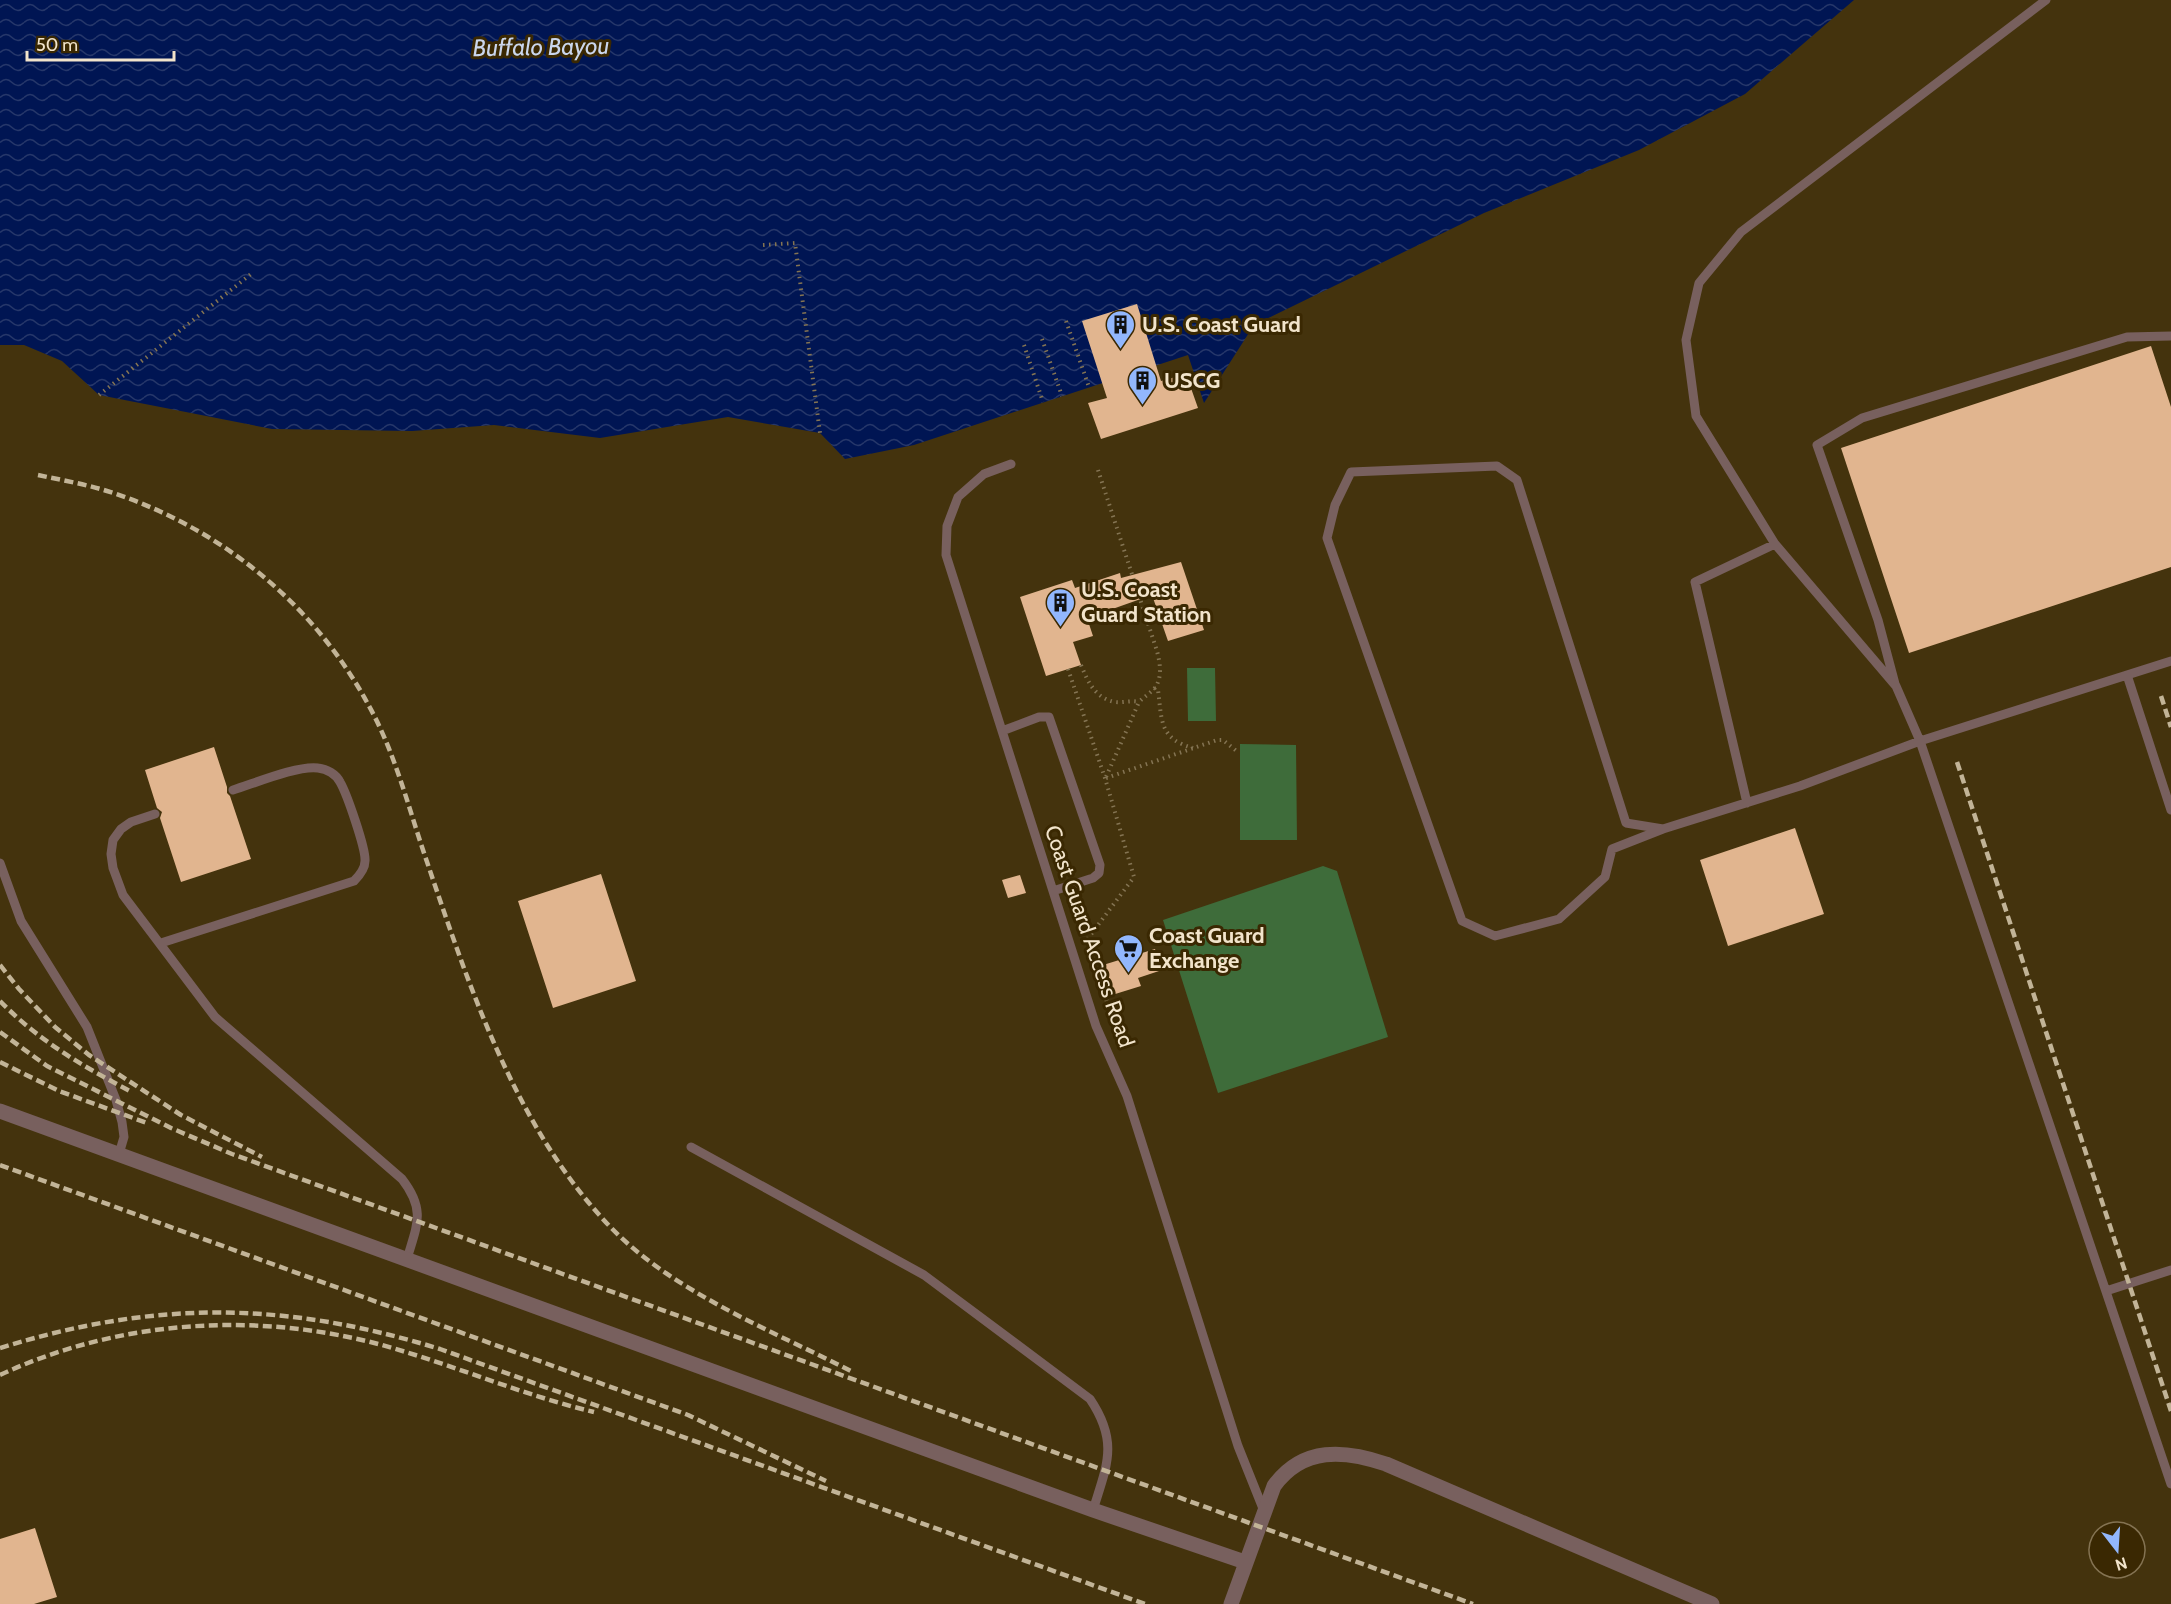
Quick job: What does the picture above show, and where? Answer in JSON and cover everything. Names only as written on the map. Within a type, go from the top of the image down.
[{"type":"street","points":[[0,1112],[1093,1510],[1245,1562]]},
{"type":"street","points":[[1231,1604],[1274,1486],[1283,1473],[1298,1463],[1318,1455],[1340,1453],[1362,1456],[1386,1464],[1712,1604]]},
{"type":"lane","points":[[1896,686],[1775,544],[1696,416],[1686,340],[1699,283],[1741,232],[2046,0]]},
{"type":"lane","points":[[2171,336],[2127,338],[1873,415],[1844,427],[1817,445],[1878,620],[1896,686],[1920,741],[2171,1484]]},
{"type":"lane","name":"Coast Guard Access Road","points":[[1011,464],[984,474],[958,497],[947,526],[946,555],[1096,1026],[1127,1096],[1238,1446],[1265,1513]]},
{"type":"lane","points":[[1663,829],[1626,823],[1517,480],[1497,466],[1351,472],[1335,505],[1327,538],[1462,921],[1495,936],[1559,919],[1605,877],[1612,849],[1663,829],[1800,786],[1920,741],[2171,662]]},
{"type":"lane","points":[[1747,803],[1695,582],[1775,544]]},
{"type":"lane","points":[[2127,675],[2171,810]]},
{"type":"lane","points":[[1002,731],[1040,717],[1049,717],[1100,865],[1099,873],[1093,878],[1053,891]]},
{"type":"lane","points":[[161,943],[354,881],[361,873],[366,862],[364,849],[340,782],[331,771],[317,767],[303,769],[233,790]]},
{"type":"lane","points":[[155,814],[131,822],[121,829],[113,840],[111,854],[116,880],[123,895],[215,1017],[402,1179],[412,1194],[418,1222],[407,1259]]},
{"type":"lane","points":[[0,863],[21,921],[87,1027],[123,1122],[124,1137],[119,1154]]},
{"type":"lane","points":[[691,1147],[924,1275],[1090,1399],[1102,1417],[1109,1445],[1106,1471],[1093,1510]]},
{"type":"lane","points":[[2106,1291],[2171,1270]]},
{"type":"path","points":[[763,245],[795,243],[820,433]]},
{"type":"path","points":[[99,395],[250,274]]},
{"type":"path","points":[[1066,321],[1089,387]]},
{"type":"path","points":[[1042,339],[1062,396]]},
{"type":"path","points":[[1024,345],[1043,402]]},
{"type":"path","points":[[1098,470],[1160,666],[1159,678],[1154,688],[1139,702],[1105,778]]},
{"type":"path","points":[[1081,664],[1092,689],[1103,697],[1116,702],[1132,700],[1139,702]]},
{"type":"path","points":[[1068,669],[1105,778],[1134,877],[1086,941],[1124,1050]]},
{"type":"path","points":[[1154,688],[1158,690],[1161,722],[1168,736],[1176,742],[1194,748]]},
{"type":"path","points":[[1105,778],[1217,740],[1223,740],[1239,753]]},
{"type":"green space","points":[[1187,668],[1215,668],[1216,721],[1188,721]]},
{"type":"green space","points":[[1240,744],[1296,745],[1297,840],[1240,840]]},
{"type":"green space","points":[[1323,866],[1337,871],[1388,1037],[1218,1093],[1163,920]]},
{"type":"water","name":"Buffalo Bayou","points":[[0,0],[1854,0],[1745,94],[1639,150],[1484,213],[1254,325],[1204,403],[1188,355],[914,445],[845,459],[820,433],[728,417],[600,438],[494,425],[412,431],[272,429],[99,395],[62,361],[24,345],[0,345]]},
{"type":"building","points":[[1137,304],[1161,381],[1186,374],[1198,408],[1101,439],[1088,403],[1107,398],[1082,321]]},
{"type":"building","points":[[2151,346],[2171,407],[2171,567],[1909,653],[1841,448]]},
{"type":"building","name":"U.S. Coast Guard Station","points":[[1181,562],[1204,630],[1168,641],[1152,595],[1087,618],[1093,636],[1073,642],[1081,665],[1046,676],[1020,597],[1072,580],[1075,588],[1120,573],[1121,578]]},
{"type":"building","points":[[214,747],[227,793],[251,859],[181,882],[160,818],[162,812],[157,808],[145,770]]},
{"type":"building","points":[[1795,828],[1824,914],[1728,946],[1700,860]]},
{"type":"building","points":[[601,874],[636,981],[553,1008],[518,901]]},
{"type":"building","points":[[1020,875],[1026,893],[1008,898],[1002,880]]},
{"type":"building","name":"Coast Guard Exchange","points":[[1155,949],[1162,970],[1138,978],[1141,986],[1112,995],[1103,965]]},
{"type":"building","points":[[35,1528],[57,1597],[34,1604],[0,1604],[0,1539]]},
{"type":"railway","points":[[38,475],[107,491],[148,506],[187,525],[224,547],[259,573],[291,602],[347,669],[378,723],[399,777],[456,947],[494,1044],[542,1136],[570,1179],[602,1218],[628,1244],[656,1266],[720,1306],[853,1372]]},
{"type":"railway","points":[[2161,696],[2171,727]]},
{"type":"railway","points":[[1957,762],[2171,1411]]},
{"type":"railway","points":[[0,965],[55,1027],[89,1055],[181,1115],[262,1157]]},
{"type":"railway","points":[[0,1001],[45,1040],[130,1091]]},
{"type":"railway","points":[[0,1032],[47,1066],[171,1128],[232,1154],[1473,1604]]},
{"type":"railway","points":[[0,1062],[59,1091],[147,1123]]},
{"type":"railway","points":[[0,1165],[688,1415],[826,1481]]},
{"type":"railway","points":[[0,1348],[57,1332],[112,1321],[220,1312],[273,1315],[327,1322],[383,1333],[440,1349],[1145,1604]]},
{"type":"railway","points":[[0,1375],[92,1342],[140,1332],[237,1325],[286,1328],[334,1334],[382,1345],[594,1412]]},
{"type":"place","name":"U.S. Coast Guard","points":[[1121,350]]},
{"type":"place","name":"USCG","points":[[1143,406]]},
{"type":"place","name":"U.S. Coast Guard Station","points":[[1060,628]]},
{"type":"place","name":"Coast Guard Exchange","points":[[1128,974]]}]
